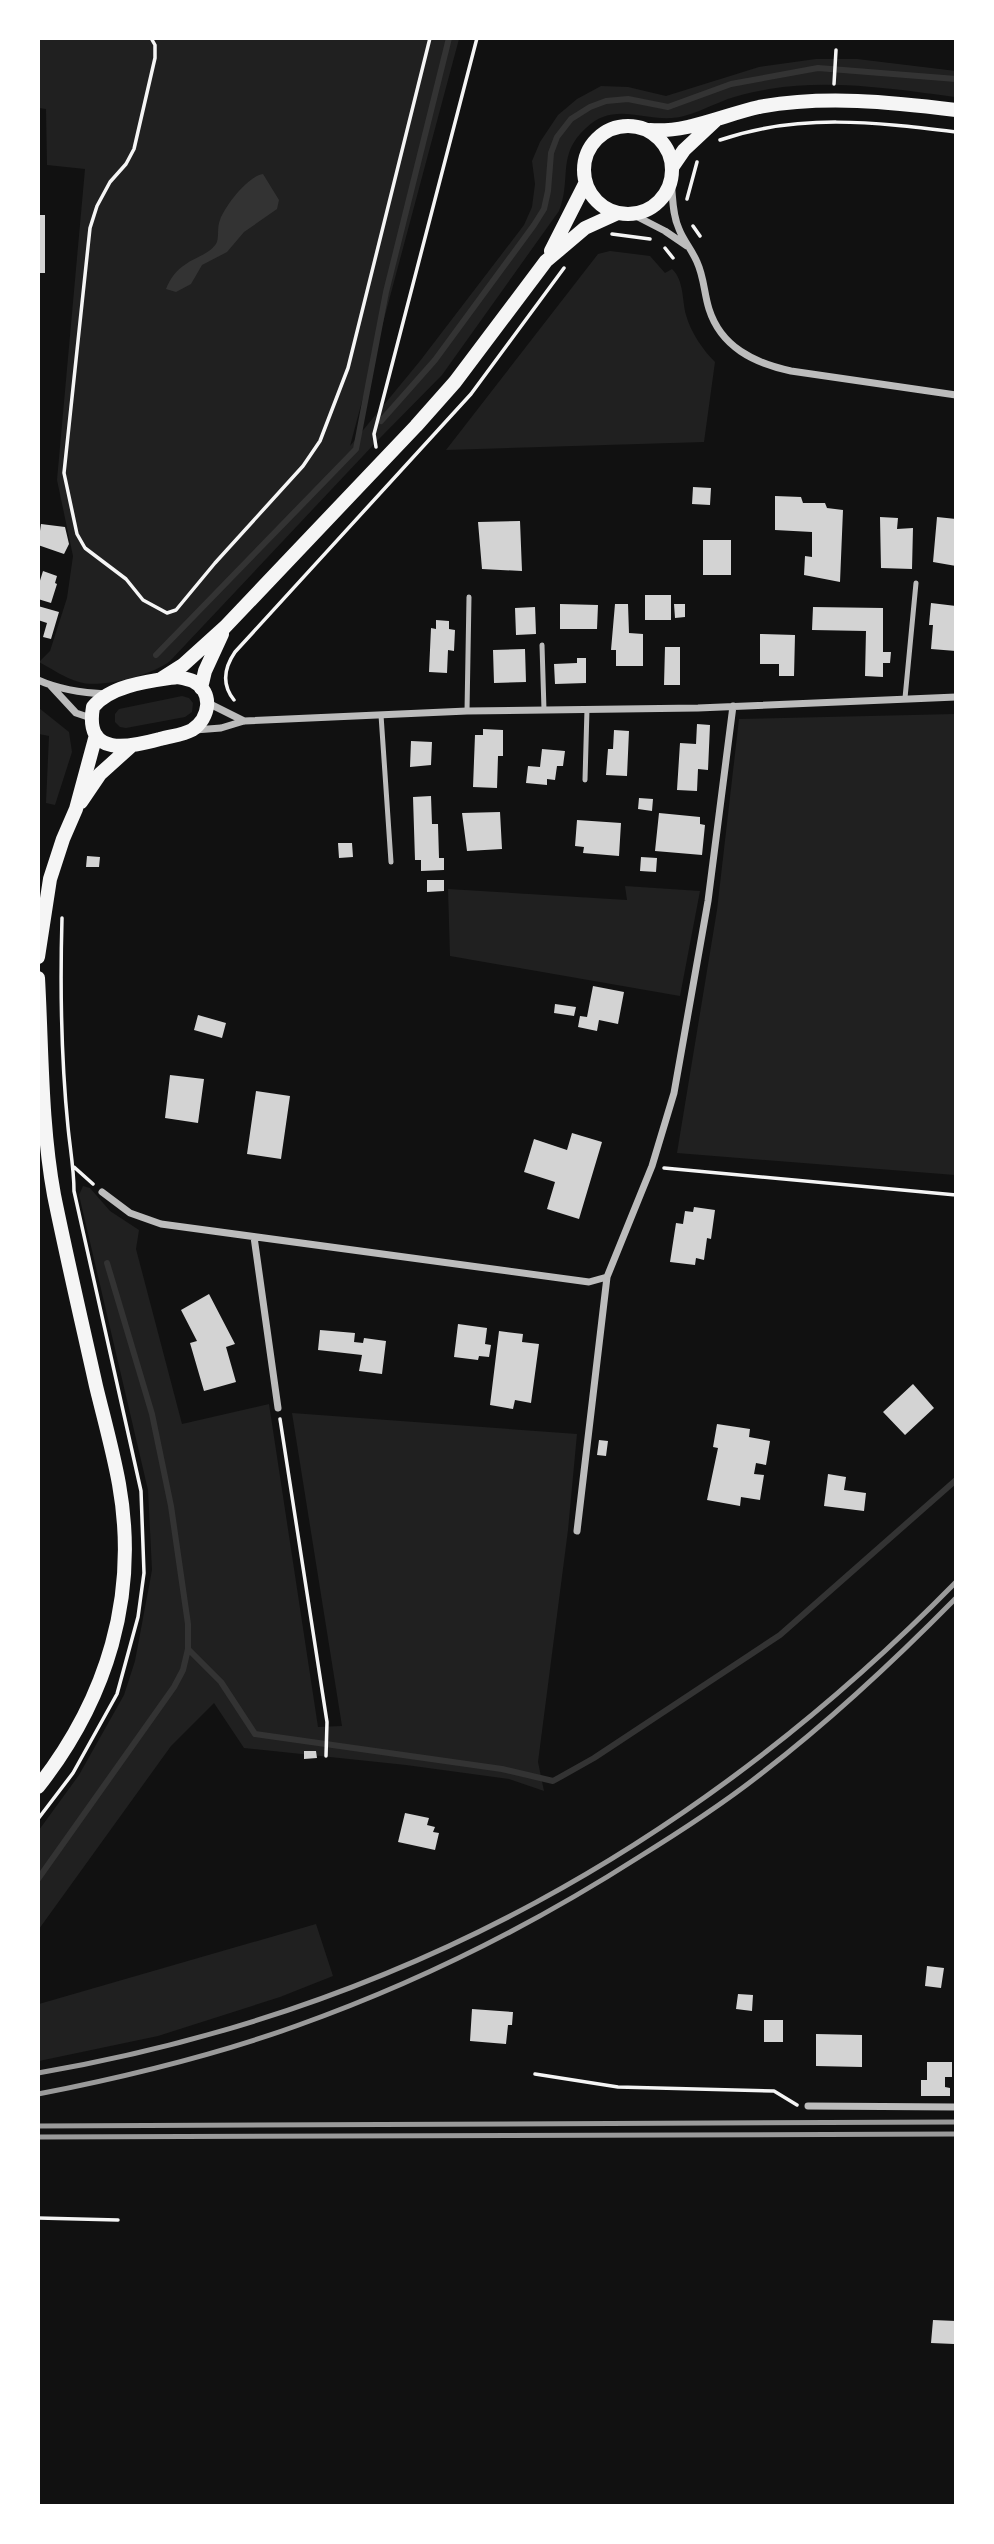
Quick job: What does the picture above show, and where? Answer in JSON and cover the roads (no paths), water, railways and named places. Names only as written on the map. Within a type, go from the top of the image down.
[{"type":"main road","points":[[625,214],[598,203],[585,184],[585,157],[599,135],[611,128],[624,125],[650,130],[670,130],[758,108],[834,100],[956,110]]},
{"type":"main road","points":[[546,261],[584,228],[625,214],[645,211],[657,204],[666,193],[684,150],[716,120]]},
{"type":"main road","points":[[650,130],[665,146],[672,174]]},
{"type":"main road","points":[[161,679],[183,665],[225,627],[455,383],[546,261],[585,184]]},
{"type":"main road","points":[[201,688],[205,671],[225,627]]},
{"type":"main road","points":[[38,957],[50,879],[76,809],[96,735],[91,718],[93,707],[107,694],[177,677],[193,681],[201,688],[208,704],[207,713],[191,730],[131,747],[115,748],[96,735]]},
{"type":"main road","points":[[76,809],[100,774],[131,747]]},
{"type":"main road","points":[[38,978],[47,1137],[54,1190],[68,1264],[119,1486],[125,1572],[120,1613],[109,1660],[88,1711],[57,1763],[38,1787]]},
{"type":"street","points":[[672,174],[678,228],[696,260],[709,310],[717,326],[732,345],[766,365],[791,371],[956,395]]},
{"type":"street","points":[[625,214],[664,231],[687,246]]},
{"type":"street","points":[[38,680],[50,686],[107,694]]},
{"type":"street","points":[[50,686],[76,713],[91,718]]},
{"type":"street","points":[[191,730],[221,728],[244,721],[467,711],[733,706],[956,697]]},
{"type":"street","points":[[208,704],[244,721]]},
{"type":"street","points":[[578,1531],[607,1276],[652,1166],[677,1079],[708,901],[733,706]]},
{"type":"street","points":[[102,1192],[130,1213],[161,1224],[589,1282],[607,1276]]},
{"type":"street","points":[[254,1237],[278,1408]]},
{"type":"street","points":[[808,2106],[956,2107]]},
{"type":"lane","points":[[905,698],[916,583]]},
{"type":"lane","points":[[467,711],[469,597]]},
{"type":"lane","points":[[542,645],[544,710]]},
{"type":"lane","points":[[585,780],[587,709]]},
{"type":"lane","points":[[381,715],[391,862]]},
{"type":"waterway","points":[[156,655],[356,449],[386,292],[449,38]]},
{"type":"waterway","points":[[381,421],[435,360],[534,225],[544,209],[551,153],[557,137],[571,119],[590,107],[606,101],[628,99],[668,107],[731,84],[818,68],[956,79]]},
{"type":"waterway","points":[[38,1879],[174,1687],[183,1670],[188,1649],[188,1624],[171,1506],[152,1414],[107,1263]]},
{"type":"waterway","points":[[188,1649],[221,1682],[255,1734],[502,1769],[553,1781],[594,1758],[780,1635],[956,1480]]},
{"type":"railway","points":[[38,2073],[171,2045],[298,2007],[420,1959],[536,1902],[648,1836],[755,1760],[858,1675],[956,1582]]},
{"type":"railway","points":[[38,2094],[168,2065],[296,2026],[429,1972],[515,1929],[655,1847],[747,1784],[838,1711],[956,1598]]},
{"type":"railway","points":[[38,2126],[956,2122]]},
{"type":"railway","points":[[38,2137],[956,2134]]}]
